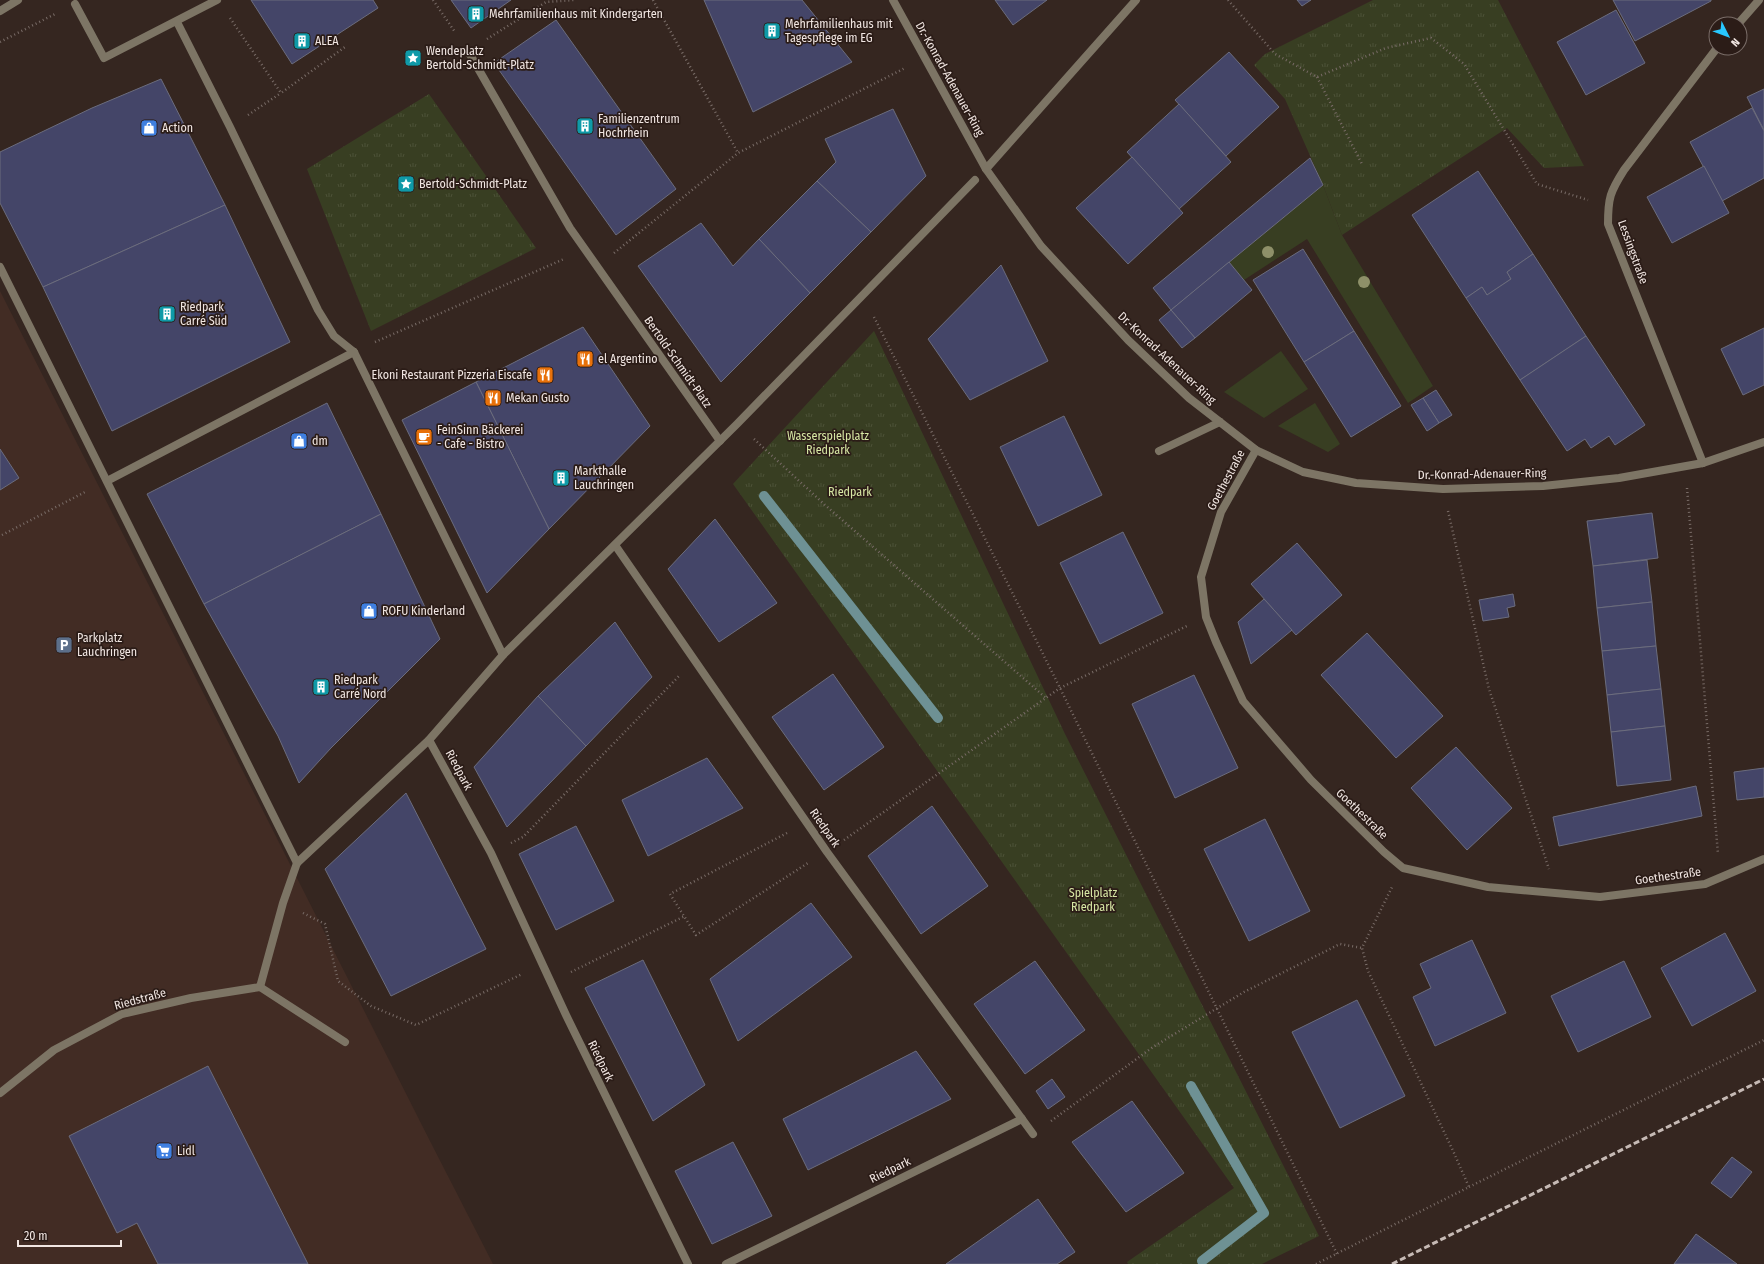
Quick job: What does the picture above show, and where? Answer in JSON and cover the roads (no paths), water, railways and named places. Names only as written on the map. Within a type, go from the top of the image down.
[{"type":"street","points":[[0,11],[18,0]]},
{"type":"street","points":[[75,4],[104,58],[177,22],[217,0]]},
{"type":"street","name":"Dr.-Konrad-Adenauer-Ring","points":[[893,0],[986,169],[1041,246],[1128,340],[1189,398],[1256,450],[1303,472],[1356,483],[1443,489],[1543,486],[1619,478],[1703,463],[1764,442]]},
{"type":"street","points":[[986,169],[1136,0]]},
{"type":"street","points":[[1745,16],[1759,0]]},
{"type":"street","points":[[177,22],[230,127],[318,310],[334,336],[354,352],[503,656]]},
{"type":"street","name":"Bertold-Schmidt-Platz","points":[[468,51],[566,221],[720,441]]},
{"type":"street","name":"Lessingstraße","points":[[1703,463],[1608,224],[1608,207],[1611,191],[1624,170],[1711,56]]},
{"type":"street","points":[[345,1042],[260,987],[283,903],[297,863],[429,740],[503,656],[737,424],[975,180]]},
{"type":"street","points":[[0,267],[297,863]]},
{"type":"street","points":[[107,481],[354,352]]},
{"type":"street","points":[[1159,451],[1220,422]]},
{"type":"street","name":"Goethestraße","points":[[1256,450],[1221,512],[1201,577],[1206,617],[1243,701],[1311,780],[1384,852],[1403,868],[1488,887],[1600,897],[1705,884],[1764,859]]},
{"type":"street","name":"Riedpark","points":[[615,545],[827,852],[1033,1134]]},
{"type":"street","name":"Riedpark","points":[[429,740],[490,854],[550,982],[688,1264]]},
{"type":"street","name":"Riedstraße","points":[[0,1093],[54,1050],[122,1014],[191,998],[260,987]]},
{"type":"street","name":"Riedpark","points":[[726,1264],[1022,1119]]},
{"type":"waterway","points":[[764,496],[938,718]]},
{"type":"waterway","points":[[1191,1086],[1264,1213],[1202,1261]]},
{"type":"railway","points":[[1392,1264],[1764,1079]]},
{"type":"place","name":"Mehrfamilienhaus mit Kindergarten","points":[[476,14]]},
{"type":"place","name":"Mehrfamilienhaus mit Tagespflege im EG","points":[[772,31]]},
{"type":"place","name":"ALEA","points":[[302,41]]},
{"type":"place","name":"Wendeplatz Bertold-Schmidt-Platz","points":[[413,58]]},
{"type":"place","name":"Familienzentrum Hochrhein","points":[[585,126]]},
{"type":"place","name":"Action","points":[[149,128]]},
{"type":"place","name":"Bertold-Schmidt-Platz","points":[[406,184]]},
{"type":"place","name":"Riedpark Carré Süd","points":[[167,314]]},
{"type":"place","name":"el Argentino","points":[[585,359]]},
{"type":"place","name":"Ekoni Restaurant Pizzeria Eiscafe","points":[[545,375]]},
{"type":"place","name":"Mekan Gusto","points":[[493,398]]},
{"type":"place","name":"FeinSinn Bäckerei - Cafe - Bistro","points":[[424,437]]},
{"type":"place","name":"dm","points":[[299,441]]},
{"type":"place","name":"Markthalle Lauchringen","points":[[561,478]]},
{"type":"place","name":"ROFU Kinderland","points":[[369,611]]},
{"type":"place","name":"Parkplatz Lauchringen","points":[[64,645]]},
{"type":"place","name":"Riedpark Carré Nord","points":[[321,687]]},
{"type":"place","name":"Lidl","points":[[164,1151]]},
{"type":"park label","name":"Wasserspielplatz Riedpark","points":[[828,443]]},
{"type":"park label","name":"Spielplatz Riedpark","points":[[1093,900]]}]
